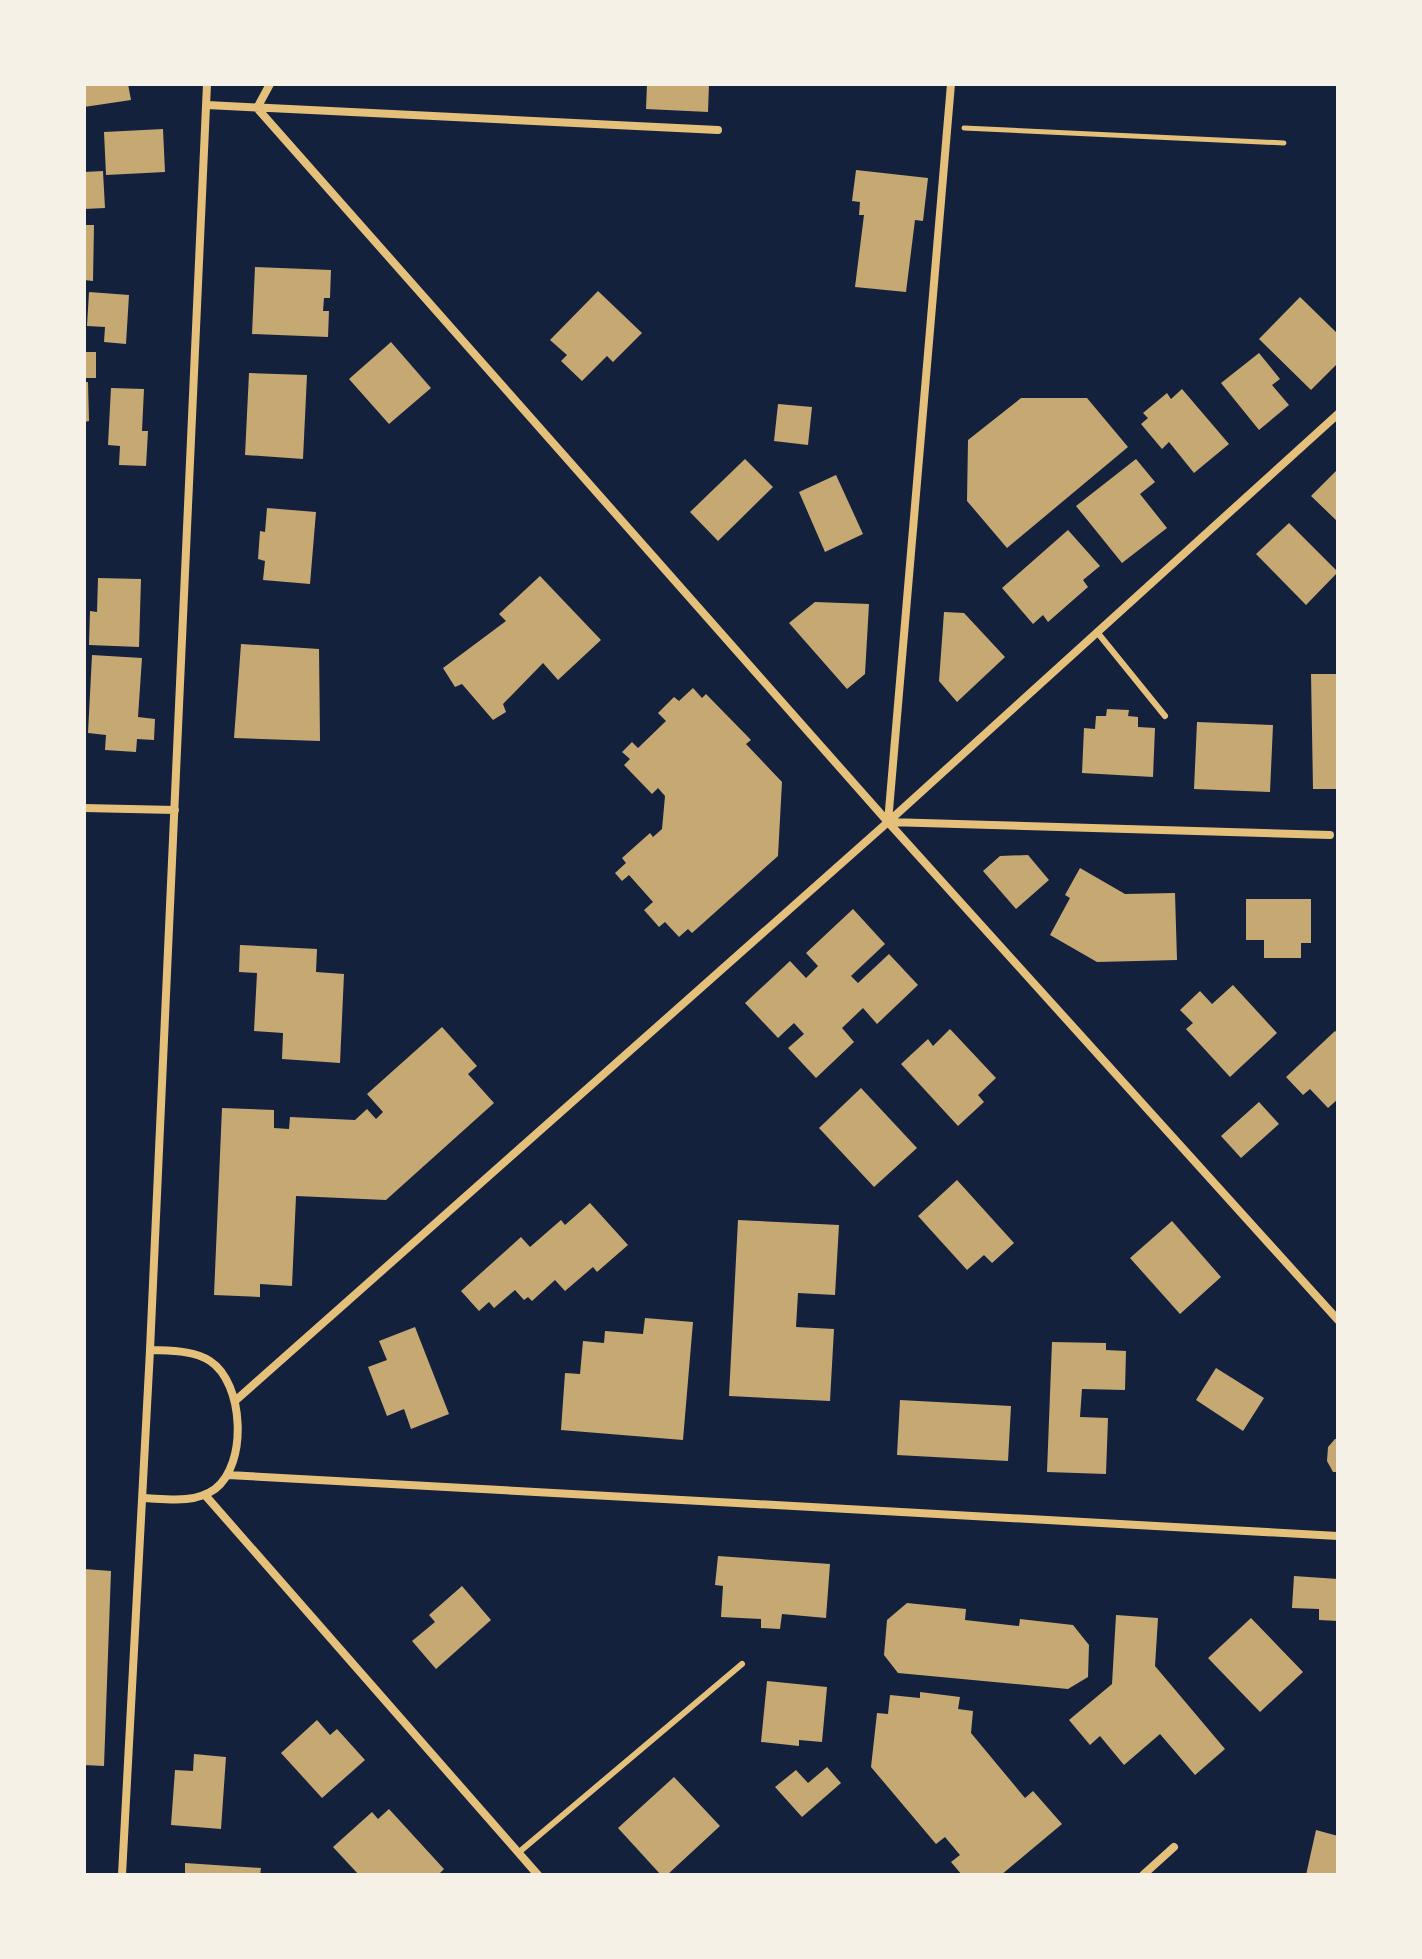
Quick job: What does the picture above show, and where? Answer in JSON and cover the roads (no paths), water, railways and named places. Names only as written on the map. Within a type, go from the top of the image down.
[{"type":"street","points":[[122,1875],[143,1498],[207,84]]},
{"type":"street","points":[[257,108],[270,84]]},
{"type":"street","points":[[888,822],[951,84]]},
{"type":"street","points":[[207,105],[718,130]]},
{"type":"street","points":[[257,108],[888,822],[1338,1320]]},
{"type":"street","points":[[235,1401],[888,822],[1338,414]]},
{"type":"street","points":[[84,808],[175,810]]},
{"type":"street","points":[[888,822],[1330,835]]},
{"type":"street","points":[[143,1498],[182,1500],[214,1490],[228,1475],[236,1445],[235,1401],[227,1378],[207,1359],[188,1353],[150,1350]]},
{"type":"street","points":[[228,1475],[1338,1536]]},
{"type":"street","points":[[205,1495],[538,1875]]},
{"type":"street","points":[[1143,1875],[1174,1847]]},
{"type":"lane","points":[[1097,632],[1165,716]]},
{"type":"lane","points":[[518,1853],[742,1664]]}]
